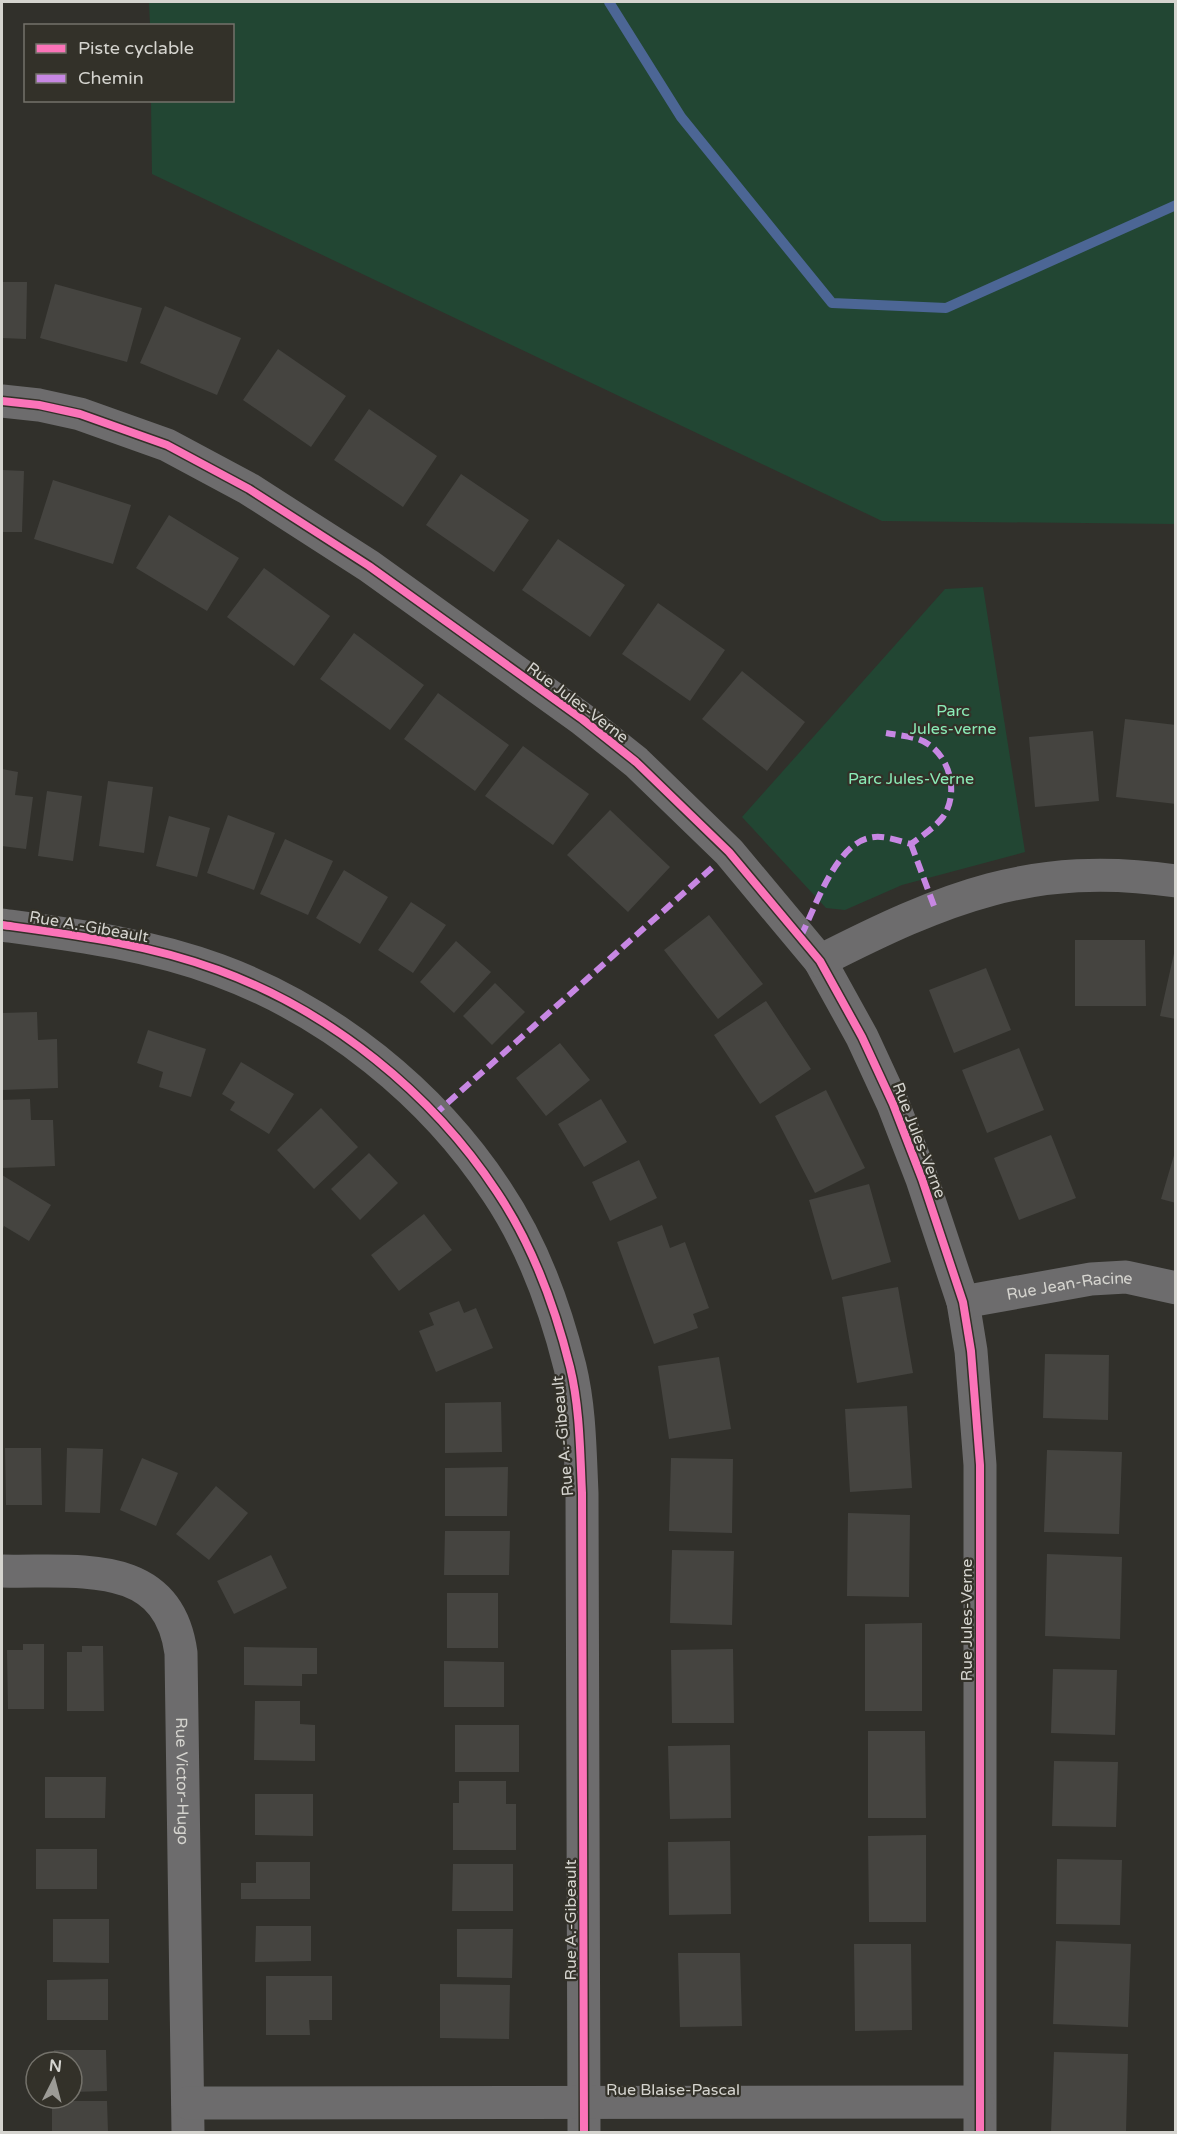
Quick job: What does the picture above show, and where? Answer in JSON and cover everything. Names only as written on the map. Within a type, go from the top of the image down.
[{"type":"street","name":"Rue Jules-Verne","points":[[2,401],[39,405],[80,414],[167,446],[249,489],[369,566],[582,719],[636,762],[729,852],[820,961],[862,1037],[893,1104],[922,1179],[963,1302],[971,1350],[980,1465],[979,2117]]},
{"type":"street","points":[[820,961],[892,924],[946,901],[984,889],[1026,880],[1109,875],[1176,881]]},
{"type":"street","name":"Rue A.-Gibeault","points":[[2,925],[120,943],[182,958],[266,990],[316,1019],[372,1057],[421,1100],[465,1148],[498,1193],[527,1246],[551,1305],[570,1369],[579,1425],[582,1493],[584,2117]]},
{"type":"street","name":"Rue Jean-Racine","points":[[963,1302],[1091,1279],[1126,1277],[1176,1288]]},
{"type":"street","name":"Rue Victor-Hugo","points":[[2,1571],[97,1573],[120,1578],[143,1586],[160,1600],[176,1625],[181,1653],[188,2118]]},
{"type":"street","name":"Rue Blaise-Pascal","points":[[188,2118],[979,2117]]},
{"type":"green space","points":[[149,2],[1175,2],[1175,524],[882,521],[152,174],[151,102],[234,102],[234,24],[150,24]]},
{"type":"green space","name":"Parc Jules-Verne","points":[[983,587],[1025,852],[902,885],[845,910],[826,908],[742,817],[945,589]]},
{"type":"building","points":[[2,282],[27,282],[26,339],[2,338]]},
{"type":"building","points":[[55,284],[142,308],[127,362],[40,338]]},
{"type":"building","points":[[165,306],[241,338],[217,395],[140,363]]},
{"type":"building","points":[[278,349],[346,396],[311,447],[243,400]]},
{"type":"building","points":[[369,409],[437,456],[403,507],[334,460]]},
{"type":"building","points":[[2,470],[24,471],[22,532],[2,532]]},
{"type":"building","points":[[461,474],[529,520],[494,572],[426,525]]},
{"type":"building","points":[[53,480],[131,505],[113,564],[34,539]]},
{"type":"building","points":[[169,515],[239,558],[207,611],[136,568]]},
{"type":"building","points":[[558,539],[625,585],[590,637],[522,590]]},
{"type":"building","points":[[264,568],[330,616],[294,666],[227,617]]},
{"type":"building","points":[[658,603],[725,650],[690,701],[622,654]]},
{"type":"building","points":[[354,633],[424,685],[390,730],[320,679]]},
{"type":"building","points":[[742,671],[805,722],[767,771],[702,719]]},
{"type":"building","points":[[438,693],[509,745],[475,791],[404,739]]},
{"type":"building","points":[[1125,719],[1176,725],[1176,804],[1116,797]]},
{"type":"building","points":[[1093,731],[1099,801],[1035,807],[1029,737]]},
{"type":"building","points":[[523,746],[589,794],[553,845],[485,796]]},
{"type":"building","points":[[2,769],[18,772],[15,795],[33,797],[26,849],[2,846]]},
{"type":"building","points":[[108,781],[153,787],[144,853],[99,846]]},
{"type":"building","points":[[47,791],[82,796],[73,861],[38,856]]},
{"type":"building","points":[[610,810],[670,867],[628,912],[567,855]]},
{"type":"building","points":[[228,815],[275,833],[254,890],[207,873]]},
{"type":"building","points":[[169,816],[210,828],[197,877],[156,866]]},
{"type":"building","points":[[285,839],[333,861],[308,915],[260,894]]},
{"type":"building","points":[[344,870],[388,897],[360,944],[316,918]]},
{"type":"building","points":[[411,902],[446,925],[413,973],[378,950]]},
{"type":"building","points":[[709,915],[763,984],[718,1019],[664,950]]},
{"type":"building","points":[[1075,940],[1145,940],[1146,1006],[1075,1006]]},
{"type":"building","points":[[456,941],[491,972],[454,1013],[420,982]]},
{"type":"building","points":[[1176,949],[1176,1019],[1160,1016]]},
{"type":"building","points":[[986,968],[1011,1030],[954,1053],[929,990]]},
{"type":"building","points":[[495,983],[525,1012],[492,1045],[463,1016]]},
{"type":"building","points":[[766,1001],[811,1069],[760,1104],[714,1035]]},
{"type":"building","points":[[37,1012],[38,1040],[57,1039],[58,1088],[2,1090],[2,1013]]},
{"type":"building","points":[[148,1030],[206,1049],[191,1097],[159,1087],[163,1072],[137,1063]]},
{"type":"building","points":[[560,1043],[590,1080],[546,1116],[516,1078]]},
{"type":"building","points":[[1019,1048],[1044,1110],[987,1133],[962,1070]]},
{"type":"building","points":[[241,1062],[294,1094],[269,1134],[230,1110],[235,1102],[222,1094]]},
{"type":"building","points":[[826,1090],[865,1168],[815,1193],[775,1116]]},
{"type":"building","points":[[30,1099],[31,1120],[53,1120],[55,1166],[2,1168],[2,1100]]},
{"type":"building","points":[[601,1099],[627,1142],[584,1167],[558,1124]]},
{"type":"building","points":[[321,1108],[358,1147],[314,1189],[277,1150]]},
{"type":"building","points":[[1051,1135],[1076,1198],[1019,1220],[994,1158]]},
{"type":"building","points":[[1176,1152],[1176,1203],[1161,1199]]},
{"type":"building","points":[[369,1153],[398,1183],[360,1220],[331,1189]]},
{"type":"building","points":[[639,1160],[657,1198],[610,1221],[592,1182]]},
{"type":"building","points":[[2,1175],[51,1205],[29,1241],[4,1226],[2,1231]]},
{"type":"building","points":[[869,1184],[891,1262],[832,1280],[809,1200]]},
{"type":"building","points":[[424,1214],[452,1250],[399,1291],[371,1255]]},
{"type":"building","points":[[662,1225],[670,1248],[685,1242],[709,1308],[693,1314],[698,1328],[654,1344],[617,1242]]},
{"type":"building","points":[[898,1287],[913,1373],[857,1383],[842,1297]]},
{"type":"building","points":[[459,1301],[464,1313],[476,1308],[493,1348],[436,1372],[419,1331],[434,1325],[429,1313]]},
{"type":"building","points":[[1045,1354],[1109,1355],[1108,1420],[1043,1418]]},
{"type":"building","points":[[719,1357],[731,1429],[669,1439],[658,1366]]},
{"type":"building","points":[[501,1402],[502,1452],[445,1453],[445,1403]]},
{"type":"building","points":[[907,1406],[912,1488],[850,1492],[845,1409]]},
{"type":"building","points":[[5,1448],[41,1448],[42,1505],[6,1505]]},
{"type":"building","points":[[67,1448],[103,1449],[100,1513],[65,1512]]},
{"type":"building","points":[[1047,1450],[1122,1452],[1119,1534],[1044,1532]]},
{"type":"building","points":[[142,1458],[178,1473],[156,1526],[120,1510]]},
{"type":"building","points":[[671,1458],[733,1459],[732,1533],[669,1531]]},
{"type":"building","points":[[508,1467],[507,1516],[445,1516],[445,1468]]},
{"type":"building","points":[[216,1486],[248,1513],[209,1560],[176,1534]]},
{"type":"building","points":[[848,1513],[910,1515],[909,1597],[847,1596]]},
{"type":"building","points":[[445,1531],[510,1531],[509,1575],[444,1575]]},
{"type":"building","points":[[672,1550],[734,1551],[732,1625],[670,1623]]},
{"type":"building","points":[[1047,1554],[1122,1557],[1120,1639],[1045,1636]]},
{"type":"building","points":[[271,1555],[287,1588],[234,1614],[217,1581]]},
{"type":"building","points":[[447,1593],[498,1593],[498,1648],[447,1648]]},
{"type":"building","points":[[922,1623],[922,1711],[865,1711],[865,1624]]},
{"type":"building","points":[[23,1644],[44,1644],[44,1709],[8,1709],[7,1650],[23,1650]]},
{"type":"building","points":[[82,1646],[103,1646],[104,1711],[67,1711],[67,1652],[82,1652]]},
{"type":"building","points":[[244,1647],[317,1648],[317,1674],[302,1674],[302,1686],[244,1685]]},
{"type":"building","points":[[733,1649],[734,1723],[672,1723],[671,1650]]},
{"type":"building","points":[[444,1661],[504,1662],[504,1707],[444,1707]]},
{"type":"building","points":[[1053,1669],[1117,1670],[1115,1735],[1051,1733]]},
{"type":"building","points":[[255,1701],[300,1701],[300,1724],[315,1725],[315,1761],[254,1760]]},
{"type":"building","points":[[455,1725],[519,1725],[519,1772],[455,1772]]},
{"type":"building","points":[[868,1731],[925,1731],[926,1818],[868,1818]]},
{"type":"building","points":[[730,1745],[731,1818],[670,1819],[668,1746]]},
{"type":"building","points":[[1054,1761],[1118,1762],[1116,1827],[1052,1826]]},
{"type":"building","points":[[45,1777],[106,1777],[105,1818],[45,1818]]},
{"type":"building","points":[[459,1781],[506,1781],[506,1804],[516,1804],[516,1850],[453,1850],[453,1803],[459,1803]]},
{"type":"building","points":[[255,1794],[313,1794],[313,1836],[255,1835]]},
{"type":"building","points":[[926,1835],[926,1922],[869,1922],[868,1836]]},
{"type":"building","points":[[730,1841],[731,1914],[669,1915],[668,1842]]},
{"type":"building","points":[[36,1849],[97,1849],[97,1889],[36,1889]]},
{"type":"building","points":[[1057,1859],[1122,1860],[1120,1925],[1056,1924]]},
{"type":"building","points":[[256,1862],[310,1862],[310,1899],[241,1899],[241,1883],[256,1883]]},
{"type":"building","points":[[453,1864],[513,1864],[513,1911],[452,1911]]},
{"type":"building","points":[[53,1919],[109,1919],[109,1963],[53,1962]]},
{"type":"building","points":[[256,1926],[311,1926],[311,1961],[255,1962]]},
{"type":"building","points":[[457,1929],[513,1929],[512,1978],[457,1977]]},
{"type":"building","points":[[1056,1941],[1131,1944],[1128,2027],[1053,2024]]},
{"type":"building","points":[[854,1944],[911,1944],[912,2030],[855,2031]]},
{"type":"building","points":[[678,1953],[740,1953],[742,2026],[680,2027]]},
{"type":"building","points":[[266,1976],[332,1976],[332,2020],[309,2020],[310,2035],[266,2035]]},
{"type":"building","points":[[108,1979],[108,2020],[47,2020],[47,1980]]},
{"type":"building","points":[[440,1984],[510,1985],[509,2039],[440,2038]]},
{"type":"building","points":[[84,2050],[106,2050],[107,2091],[84,2092]]},
{"type":"building","points":[[1054,2052],[1128,2054],[1126,2132],[1051,2132]]},
{"type":"building","points":[[84,2101],[107,2101],[108,2132],[52,2132],[52,2110],[84,2110]]},
{"type":"waterway","points":[[609,2],[681,117],[832,303],[946,308],[1176,205]]},
{"type":"marked path","points":[[801,936],[836,865],[857,843],[879,837],[911,844],[928,832],[943,817],[948,807],[951,784],[944,761],[937,752],[918,739],[886,733]]},
{"type":"marked path","points":[[911,844],[934,906]]},
{"type":"marked path","points":[[434,1115],[714,866]]},
{"type":"cycle path","points":[[2,401],[39,405],[80,414],[167,445],[249,489],[369,566],[582,719],[636,762],[729,852],[820,961],[862,1037],[893,1104],[922,1179],[963,1302],[971,1351],[980,1465],[980,2132]]},
{"type":"cycle path","points":[[2,925],[165,953],[218,970],[259,987],[300,1008],[375,1059],[442,1121],[497,1192],[532,1254],[550,1299],[570,1367],[576,1398],[580,1446],[584,2132]]},
{"type":"park label","name":"Parc Jules-verne","points":[[953,719]]}]
